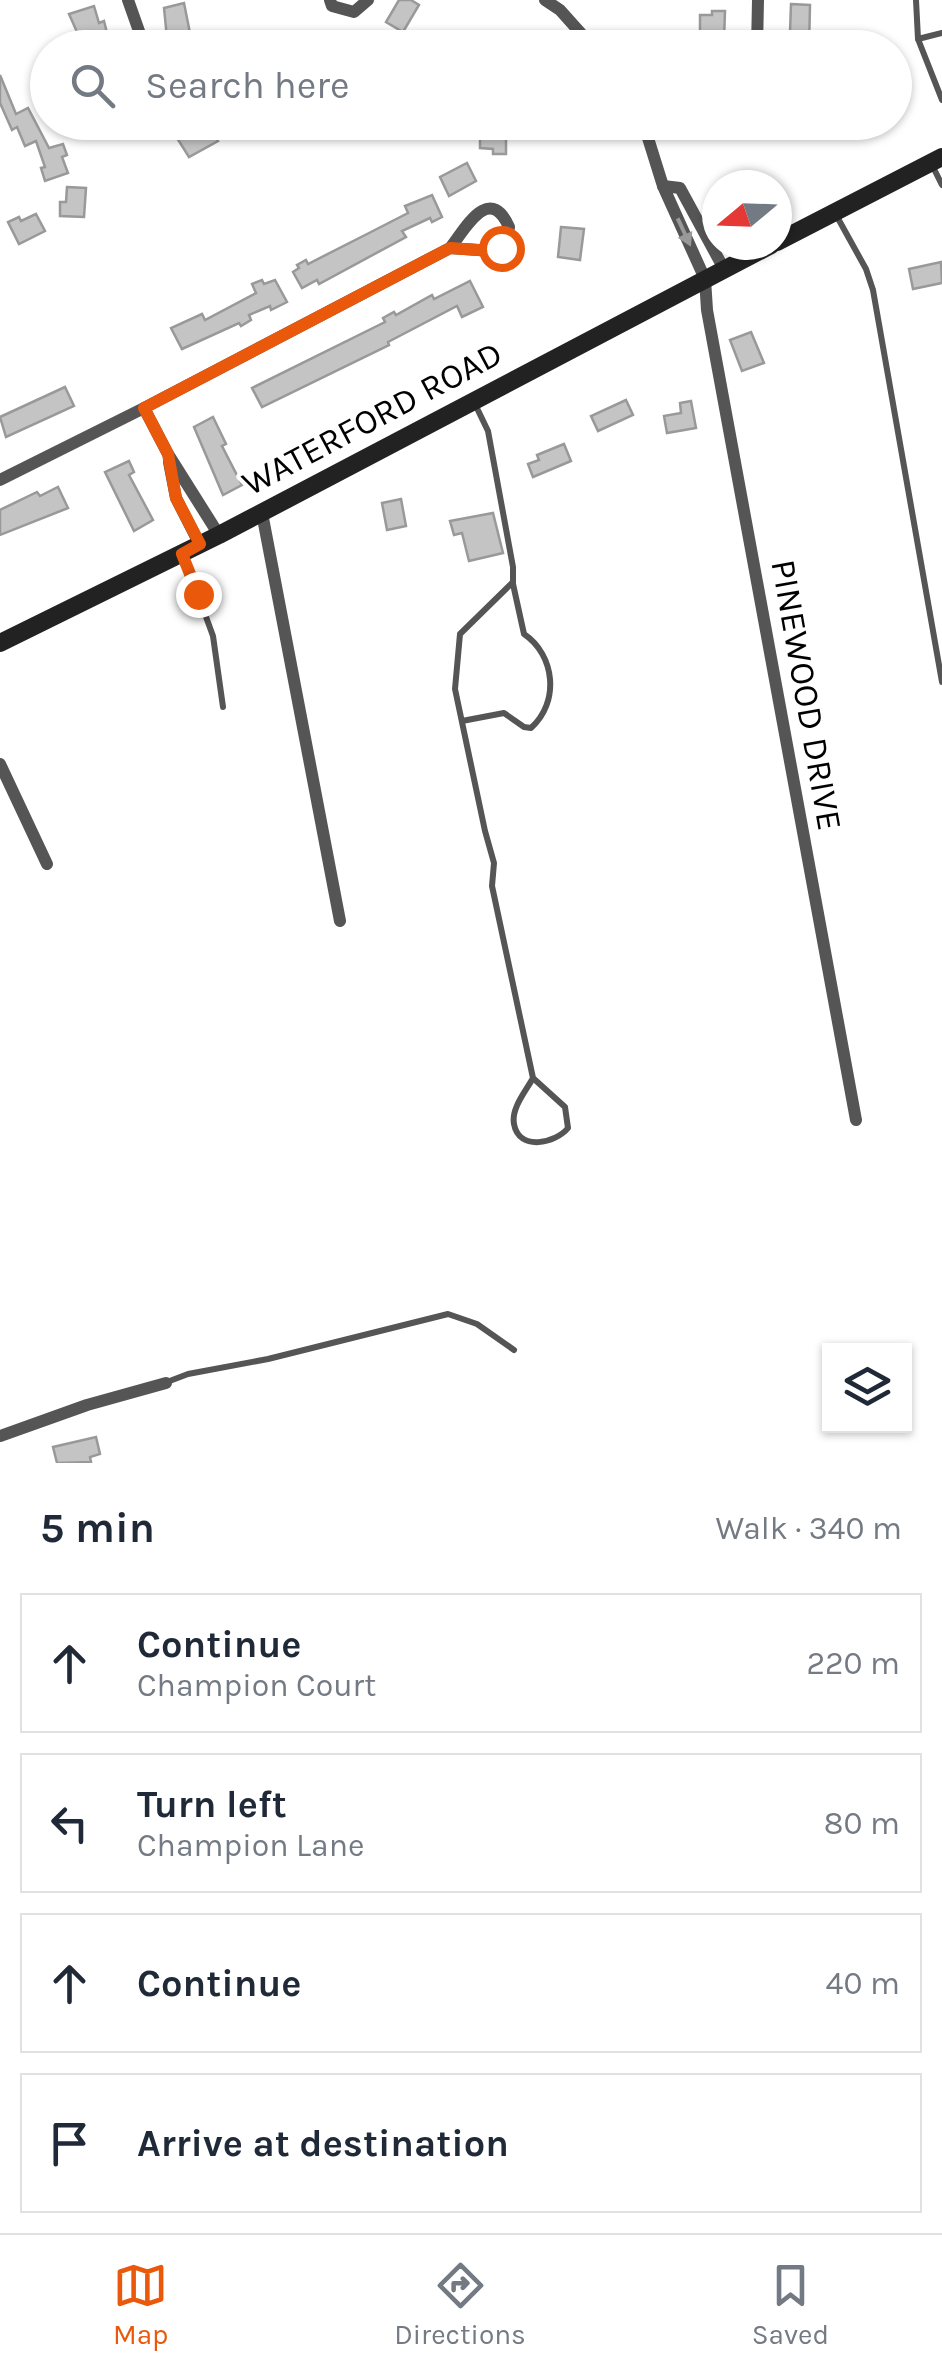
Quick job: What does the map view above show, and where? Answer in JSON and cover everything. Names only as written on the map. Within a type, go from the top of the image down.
[{"type":"main road","name":"WATERFORD ROAD","points":[[792,234],[936,160]]},
{"type":"main road","name":"WATERFORD ROAD","points":[[0,643],[262,513],[741,260]]},
{"type":"street","points":[[128,0],[138,30]]},
{"type":"street","points":[[330,0],[332,6],[354,12],[368,0]]},
{"type":"street","points":[[545,0],[564,5],[581,30]]},
{"type":"street","points":[[757,30],[758,0]]},
{"type":"street","name":"PINEWOOD DRIVE","points":[[648,140],[662,186],[705,279],[710,328],[856,1120]]},
{"type":"street","points":[[662,186],[680,188],[724,269]]},
{"type":"street","points":[[0,480],[450,248],[479,212],[501,214],[509,227],[505,243],[492,251],[450,248]]},
{"type":"street","points":[[144,408],[218,535]]},
{"type":"street","points":[[168,454],[176,498],[200,544]]},
{"type":"street","points":[[262,513],[340,922]]},
{"type":"street","points":[[0,764],[47,864]]},
{"type":"street","points":[[0,1436],[87,1404],[166,1383]]},
{"type":"lane","points":[[916,0],[918,39],[942,100]]},
{"type":"lane","points":[[918,39],[942,33]]},
{"type":"lane","points":[[936,160],[942,184]]},
{"type":"lane","points":[[835,212],[873,290],[942,682]]},
{"type":"lane","points":[[462,721],[504,713],[532,728],[549,702],[548,669],[538,648],[524,634],[488,431],[474,401]]},
{"type":"lane","points":[[182,554],[213,636],[223,707]]},
{"type":"lane","points":[[513,582],[460,634],[455,689],[492,850],[492,886],[533,1078],[566,1107],[568,1128],[562,1136],[540,1142],[529,1141],[518,1133],[514,1124],[517,1104],[533,1078]]},
{"type":"lane","points":[[166,1383],[188,1374],[268,1359],[448,1314],[477,1324],[514,1350]]},
{"type":"building","points":[[399,0],[419,5],[404,30],[386,22]]},
{"type":"building","points":[[184,3],[189,30],[166,30],[164,8]]},
{"type":"building","points":[[791,4],[810,5],[809,30],[790,30]]},
{"type":"building","points":[[94,6],[99,23],[104,21],[106,30],[76,30],[69,14]]},
{"type":"building","points":[[712,11],[725,11],[724,30],[700,30],[700,15],[712,15]]},
{"type":"building","points":[[0,75],[16,114],[28,108],[30,112],[30,140],[45,140],[49,148],[63,144],[67,155],[62,157],[68,173],[45,181],[41,168],[45,167],[36,141],[25,146],[17,127],[12,130],[0,103]]},
{"type":"building","points":[[178,140],[218,141],[189,157]]},
{"type":"building","points":[[480,140],[506,140],[506,154],[480,148]]},
{"type":"building","points":[[467,163],[476,181],[449,196],[440,177]]},
{"type":"building","points":[[67,187],[86,188],[84,217],[60,216],[60,202],[66,202]]},
{"type":"building","points":[[432,195],[442,217],[432,222],[430,218],[402,231],[406,237],[319,284],[317,280],[302,288],[293,272],[299,268],[297,265],[306,260],[308,264],[408,213],[405,206]]},
{"type":"building","points":[[36,214],[45,231],[19,244],[8,222]]},
{"type":"building","points":[[561,227],[584,229],[580,260],[558,257]]},
{"type":"building","points":[[941,262],[942,283],[913,289],[909,269]]},
{"type":"building","points":[[262,280],[264,284],[275,280],[287,302],[249,315],[251,320],[241,326],[239,323],[182,349],[171,328],[202,314],[205,320],[256,293],[252,284]]},
{"type":"building","points":[[470,281],[483,307],[462,317],[457,306],[388,342],[389,345],[262,407],[252,388],[385,322],[383,318],[394,312],[396,315],[432,295],[434,299]]},
{"type":"building","points":[[751,332],[764,363],[742,371],[730,340]]},
{"type":"building","points":[[65,387],[74,406],[6,437],[0,417]]},
{"type":"building","points":[[626,400],[633,415],[598,431],[591,416]]},
{"type":"building","points":[[691,401],[696,428],[667,433],[664,416],[681,413],[680,403]]},
{"type":"building","points":[[213,417],[226,444],[222,446],[242,485],[223,495],[194,427]]},
{"type":"building","points":[[564,444],[571,461],[533,477],[528,464],[539,460],[537,455]]},
{"type":"building","points":[[129,461],[134,472],[129,475],[153,520],[134,531],[105,472]]},
{"type":"building","points":[[58,487],[68,508],[0,535],[0,510],[37,492],[40,496]]},
{"type":"building","points":[[401,499],[406,526],[387,530],[382,503]]},
{"type":"building","points":[[493,513],[503,553],[469,561],[462,533],[454,535],[450,521]]},
{"type":"building","points":[[96,1437],[100,1454],[90,1457],[91,1462],[57,1463],[53,1447]]},
{"type":"route","points":[[198,594],[182,554],[200,544],[176,498],[168,454],[144,408],[450,248],[501,248]]}]
